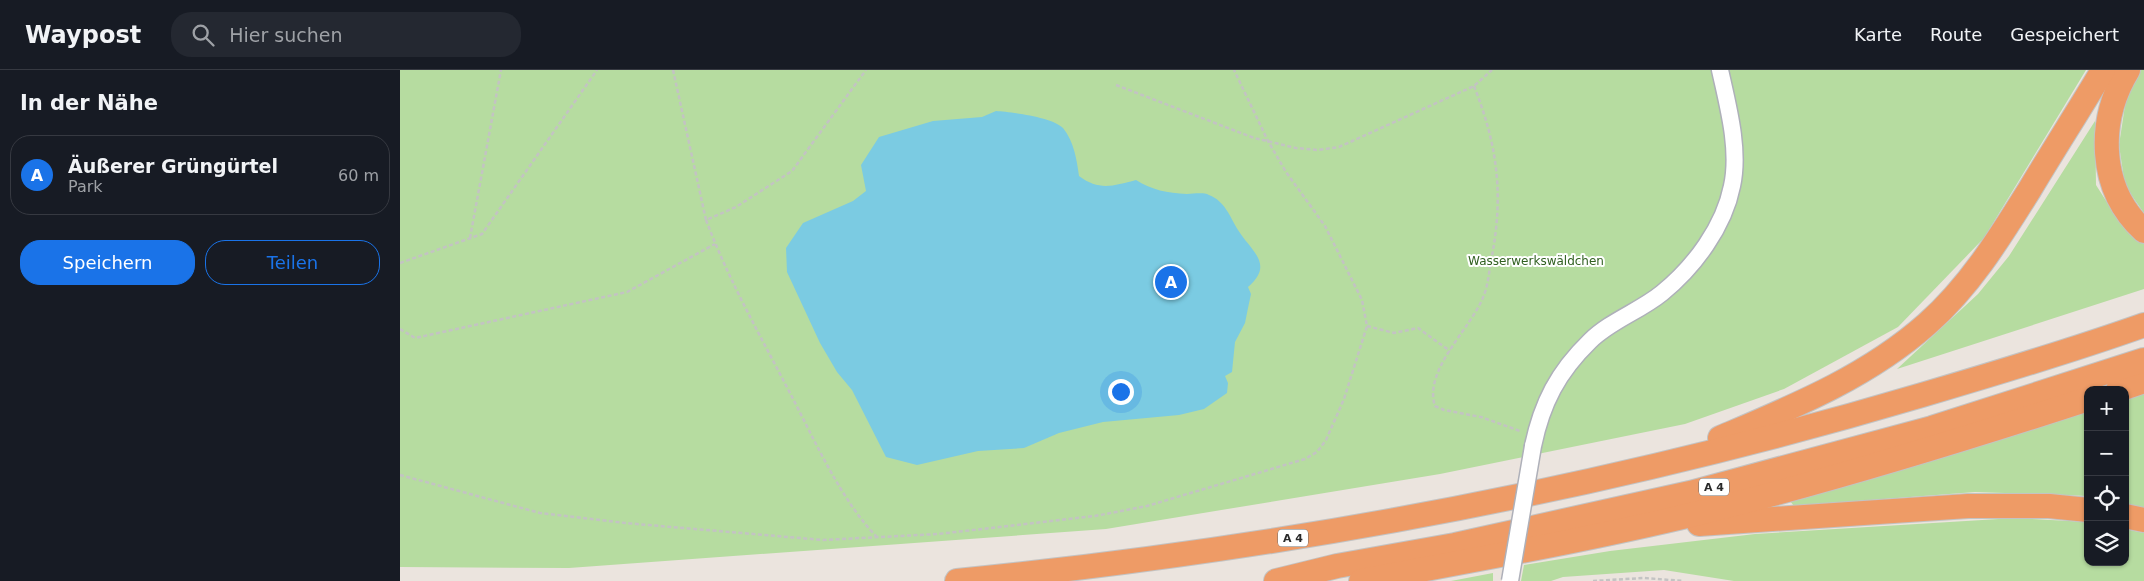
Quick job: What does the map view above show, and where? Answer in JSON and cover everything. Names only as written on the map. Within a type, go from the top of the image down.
[{"type":"highway","points":[[1651,468],[1810,399],[1854,376],[1898,348],[1928,323],[1958,294],[1985,259],[2103,70]]},
{"type":"highway","points":[[2128,70],[2113,102],[2106,133],[2106,148],[2112,183],[2129,214],[2144,231]]},
{"type":"highway","name":"A 4","points":[[957,581],[1184,554],[1291,538],[1411,517],[1651,468],[1854,415],[2122,332],[2144,323]]},
{"type":"highway","name":"A 4","points":[[1276,581],[1337,566],[1464,543],[1690,493],[1932,428],[2144,360]]},
{"type":"highway","points":[[2129,386],[2144,381]]},
{"type":"highway","points":[[1361,581],[1620,531],[1794,488],[1983,433],[2084,400]]},
{"type":"highway","points":[[1620,531],[1968,506],[2049,506],[2084,510]]},
{"type":"highway","points":[[2129,517],[2144,520]]},
{"type":"street","points":[[1510,581],[1529,439],[1546,400],[1568,365],[1591,340],[1662,293],[1692,263],[1719,225],[1732,186],[1734,146],[1720,70]]},
{"type":"path","points":[[470,238],[502,70]]},
{"type":"path","points":[[400,262],[482,234],[597,70]]},
{"type":"path","points":[[673,70],[706,220],[718,253],[807,427],[861,522],[878,538]]},
{"type":"path","points":[[706,220],[736,207],[792,171],[866,70]]},
{"type":"path","points":[[400,475],[486,500],[549,514],[634,524],[804,538],[878,538],[938,534],[1067,519],[1146,506],[1305,459],[1317,452],[1334,424],[1367,326],[1362,300],[1325,226],[1286,172],[1268,141],[1234,70]]},
{"type":"path","points":[[1116,85],[1254,138],[1296,148],[1318,150],[1340,147],[1474,86],[1492,70]]},
{"type":"path","points":[[1474,86],[1486,117],[1495,150],[1498,192],[1495,240],[1484,295],[1434,380],[1432,397],[1435,406],[1444,410],[1489,419],[1529,439]]},
{"type":"path","points":[[400,329],[415,338],[627,292],[715,244]]},
{"type":"path","points":[[1367,326],[1394,333],[1418,328],[1450,351]]},
{"type":"path","points":[[1593,581],[1644,578],[1683,581]]},
{"type":"green space","name":"Wasserwerkswäldchen","points":[[400,70],[2086,70],[1984,238],[1898,327],[1784,389],[1685,424],[1440,474],[1106,529],[569,568],[400,567]]},
{"type":"green space","points":[[2141,70],[2144,70],[2144,213],[2125,186],[2119,145],[2126,99]]},
{"type":"green space","points":[[2095,121],[2096,185],[2117,218],[2144,244],[2144,289],[1897,369],[1978,294],[2009,256]]},
{"type":"green space","points":[[2144,392],[2144,509],[2129,505],[2129,397]]},
{"type":"green space","points":[[2084,411],[2084,496],[1975,492],[1794,506],[1790,501]]},
{"type":"green space","points":[[2015,518],[2084,522],[2084,566],[2129,566],[2129,530],[2144,533],[2144,581],[1734,581],[1664,570],[1563,577],[1551,581],[1521,581],[1524,565],[1610,551],[1755,534]]},
{"type":"green space","points":[[1493,573],[1493,581],[1451,581]]},
{"type":"water","points":[[996,111],[1041,118],[1058,124],[1067,133],[1072,145],[1079,176],[1093,184],[1106,186],[1136,180],[1154,189],[1166,192],[1207,194],[1223,205],[1238,230],[1254,251],[1260,264],[1260,271],[1256,279],[1248,287],[1251,294],[1245,323],[1235,342],[1232,372],[1225,376],[1228,383],[1227,393],[1204,409],[1179,415],[1103,422],[1059,433],[1024,448],[978,451],[917,465],[886,457],[852,390],[837,372],[820,343],[787,272],[786,248],[803,223],[853,201],[866,191],[861,165],[879,137],[933,121],[982,117]]},
{"type":"place","name":"Äußerer Grüngürtel","points":[[1171,282]]}]
